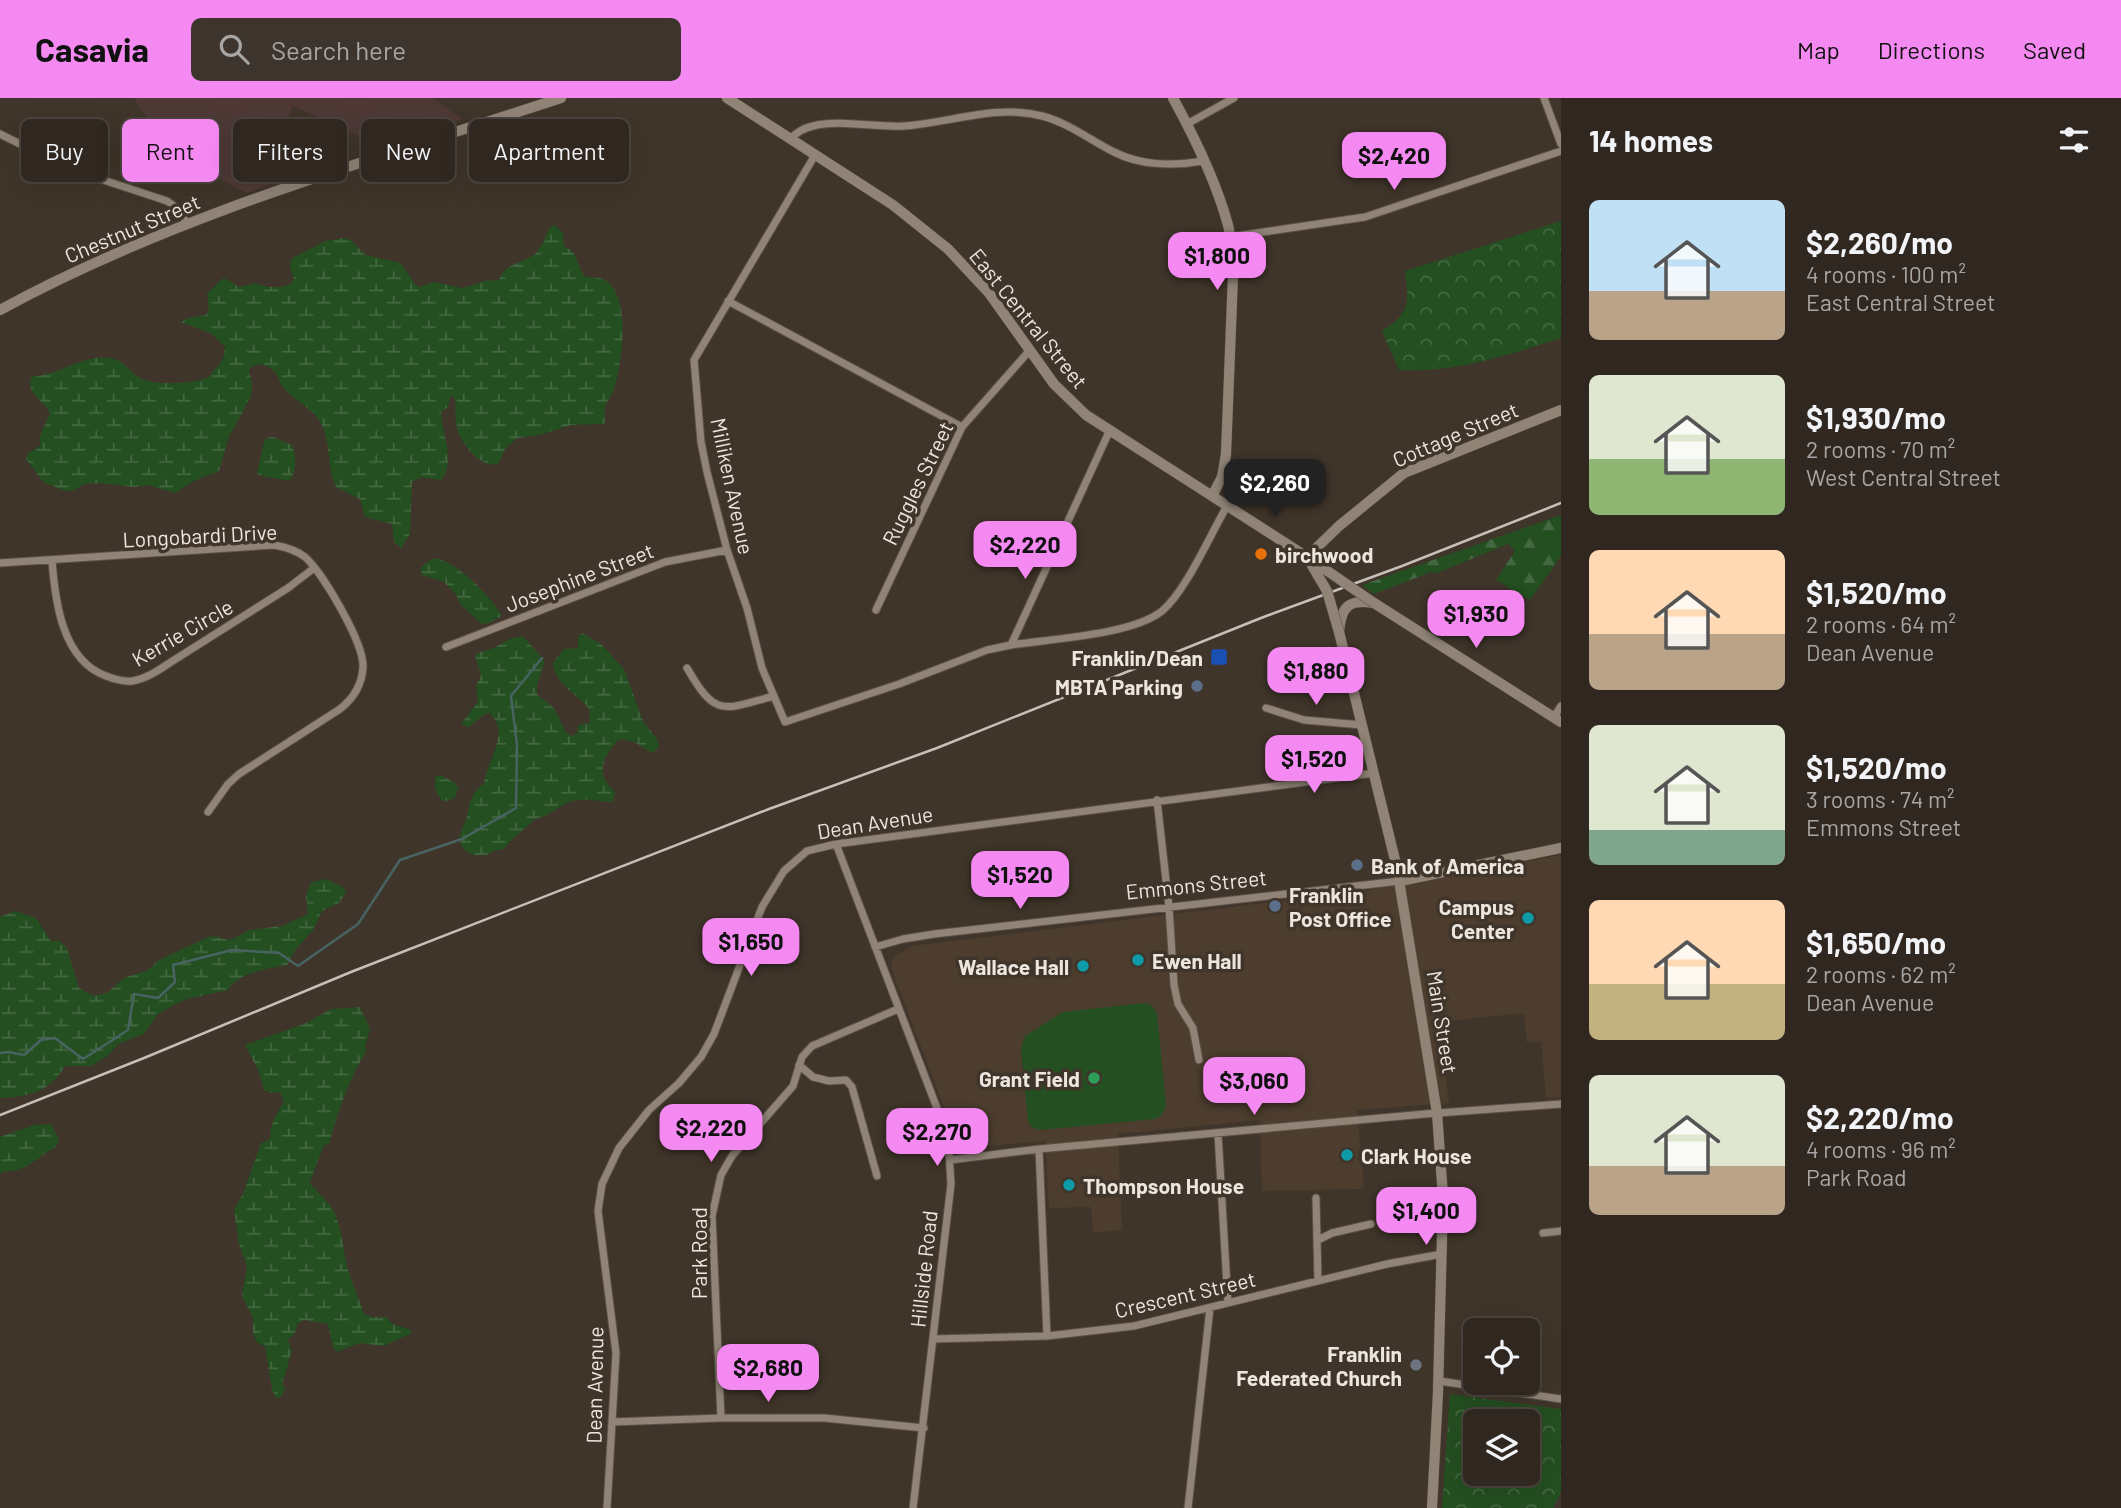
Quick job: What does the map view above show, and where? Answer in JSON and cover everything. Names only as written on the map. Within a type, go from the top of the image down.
[{"type":"main road","name":"Chestnut Street","points":[[0,310],[88,266],[187,223],[313,178],[561,98]]},
{"type":"main road","name":"East Central Street","points":[[727,98],[893,205],[948,249],[989,293],[1054,384],[1069,400],[1110,432],[1557,720]]},
{"type":"main road","points":[[1173,98],[1223,208],[1233,275],[1226,454],[1222,477],[1212,496]]},
{"type":"main road","name":"Cottage Street","points":[[1307,557],[1339,526],[1404,472],[1561,410]]},
{"type":"main road","name":"Main Street","points":[[1307,557],[1327,591],[1339,632],[1400,881],[1437,1113],[1443,1186],[1439,1381],[1432,1508]]},
{"type":"main road","points":[[1339,632],[1340,618],[1346,608],[1357,602],[1374,603]]},
{"type":"main road","name":"Emmons Street","points":[[1400,881],[1561,848]]},
{"type":"street","points":[[1187,124],[1234,98]]},
{"type":"street","points":[[1544,98],[1561,144]]},
{"type":"street","points":[[790,139],[798,131],[814,125],[903,126],[999,112],[1026,113],[1064,124],[1131,159],[1181,165],[1203,161]]},
{"type":"street","points":[[0,134],[70,169],[167,201],[177,208],[187,223]]},
{"type":"street","points":[[1229,237],[1365,217],[1561,151]]},
{"type":"street","name":"Milliken Avenue","points":[[815,155],[694,360],[701,442],[727,550],[747,608],[762,668],[785,722],[899,684],[987,650],[1011,645]]},
{"type":"street","points":[[728,301],[962,427]]},
{"type":"street","name":"Ruggles Street","points":[[876,610],[962,427],[1031,350]]},
{"type":"street","points":[[1011,645],[1110,432]]},
{"type":"street","points":[[1011,645],[1102,632],[1134,624],[1160,613],[1187,578],[1227,506]]},
{"type":"street","name":"Longobardi Drive","points":[[0,563],[274,545],[298,552],[314,568],[349,624],[360,650],[363,669],[359,687],[352,699],[340,709],[239,774],[228,784],[208,812]]},
{"type":"street","name":"Josephine Street","points":[[446,647],[665,562],[727,550]]},
{"type":"street","name":"Kerrie Circle","points":[[52,560],[62,622],[74,650],[94,672],[132,681],[154,673],[314,568]]},
{"type":"street","points":[[687,668],[703,696],[716,705],[733,707],[774,696]]},
{"type":"street","points":[[1557,720],[1561,706]]},
{"type":"street","points":[[1266,708],[1304,720],[1362,725]]},
{"type":"street","name":"Dean Avenue","points":[[607,1508],[616,1353],[598,1211],[607,1173],[619,1147],[649,1110],[679,1083],[701,1057],[715,1034],[762,908],[784,871],[807,851],[836,844],[1374,773]]},
{"type":"street","points":[[1157,800],[1174,985],[1178,1004],[1193,1028],[1199,1060]]},
{"type":"street","name":"Hillside Road","points":[[836,844],[948,1137],[951,1184],[913,1508]]},
{"type":"street","name":"Emmons Street","points":[[875,947],[934,934],[1400,881]]},
{"type":"street","name":"Park Road","points":[[721,1418],[712,1216],[721,1175],[732,1156],[793,1086],[802,1057],[819,1041],[898,1009]]},
{"type":"street","points":[[799,1065],[813,1077],[829,1081],[846,1080],[852,1087],[877,1176]]},
{"type":"street","points":[[950,1160],[1040,1149],[1561,1104]]},
{"type":"street","points":[[1218,1134],[1228,1303]]},
{"type":"street","points":[[1040,1149],[1047,1336]]},
{"type":"street","points":[[1316,1198],[1318,1281]]},
{"type":"street","points":[[1318,1240],[1332,1233],[1371,1224]]},
{"type":"street","points":[[1543,1233],[1561,1231]]},
{"type":"street","name":"Crescent Street","points":[[933,1339],[1047,1336],[1134,1326],[1387,1264],[1442,1254]]},
{"type":"street","points":[[1188,1508],[1210,1308]]},
{"type":"street","points":[[1439,1381],[1561,1399]]},
{"type":"street","points":[[612,1422],[824,1418],[924,1428]]},
{"type":"shaded area","points":[[135,98],[432,98],[463,119],[455,122],[455,119],[361,119],[361,137],[347,131],[347,119],[321,119],[293,106],[287,119],[233,119],[233,182],[279,182],[247,193],[219,179],[219,119],[149,119]]},
{"type":"shaded area","points":[[1561,855],[1561,1097],[1546,1098],[1541,1041],[1527,1043],[1524,1013],[1439,1022],[1449,1103],[1357,1110],[1364,1189],[1262,1191],[1260,1120],[1118,1134],[1122,1230],[1093,1233],[1091,1207],[1049,1208],[1045,1141],[960,1149],[891,968],[893,958],[911,946],[1371,890]]},
{"type":"green space","points":[[1561,221],[1561,338],[1461,366],[1399,370],[1382,331],[1398,318],[1406,306],[1405,271]]},
{"type":"green space","points":[[555,225],[563,233],[564,246],[573,252],[584,276],[605,280],[613,288],[619,301],[622,315],[622,348],[614,389],[605,408],[604,424],[571,425],[540,435],[517,438],[505,449],[498,464],[486,463],[470,451],[457,430],[455,399],[451,395],[448,407],[441,412],[448,457],[445,473],[441,480],[421,477],[412,482],[410,534],[401,548],[394,542],[392,524],[365,517],[360,499],[336,487],[325,435],[318,419],[286,390],[272,369],[261,364],[251,367],[249,371],[251,396],[229,437],[219,471],[194,481],[175,493],[148,485],[135,487],[100,483],[85,484],[72,491],[65,491],[43,482],[26,459],[28,453],[40,446],[40,436],[50,413],[30,387],[32,376],[51,373],[89,359],[110,358],[146,381],[185,383],[209,377],[223,359],[225,347],[212,334],[181,322],[206,315],[209,309],[207,294],[222,279],[239,287],[254,283],[282,287],[294,279],[290,267],[292,258],[326,241],[344,238],[351,240],[365,255],[401,263],[420,287],[433,282],[463,288],[484,281],[499,280],[510,266],[536,253],[550,227]]},
{"type":"green space","points":[[273,437],[292,445],[295,463],[289,481],[257,473],[264,442]]},
{"type":"green space","points":[[1561,515],[1561,556],[1530,600],[1496,580],[1515,551],[1508,544],[1437,573],[1431,572],[1374,594],[1362,585]]},
{"type":"green space","points":[[435,558],[454,566],[472,580],[495,606],[501,614],[500,617],[482,624],[461,605],[455,593],[444,582],[422,575],[420,569]]},
{"type":"green space","points":[[582,633],[601,644],[624,669],[643,721],[657,739],[659,747],[653,753],[632,741],[618,740],[608,753],[603,766],[605,779],[615,792],[613,802],[586,799],[572,801],[535,819],[504,849],[487,855],[471,854],[461,844],[462,830],[472,798],[476,790],[484,784],[498,739],[496,722],[490,713],[469,727],[461,724],[478,701],[476,686],[481,675],[475,656],[511,639],[524,637],[545,661],[537,684],[537,694],[554,708],[566,733],[573,736],[577,733],[578,725],[590,723],[589,709],[562,683],[553,663],[564,649],[578,648],[578,637]]},
{"type":"green space","points":[[440,775],[455,783],[458,788],[455,798],[441,800],[435,784],[435,777]]},
{"type":"green space","points":[[326,879],[343,887],[346,893],[339,903],[322,911],[313,930],[296,949],[287,965],[246,975],[228,990],[187,999],[158,1014],[144,1034],[118,1044],[109,1055],[91,1066],[65,1066],[52,1082],[37,1091],[0,1098],[0,917],[15,911],[36,918],[51,941],[60,941],[67,948],[79,988],[94,996],[107,993],[124,978],[148,970],[159,960],[211,936],[230,940],[249,930],[282,926],[308,914],[306,896],[311,882]]},
{"type":"green space","name":"Grant Field","points":[[1144,1003],[1151,1005],[1157,1013],[1166,1106],[1162,1115],[1155,1119],[1041,1130],[1033,1128],[1028,1122],[1021,1049],[1025,1036],[1063,1012]]},
{"type":"green space","points":[[360,1007],[370,1029],[365,1047],[367,1050],[349,1084],[329,1144],[324,1145],[310,1182],[337,1218],[349,1272],[364,1314],[386,1317],[392,1324],[409,1329],[412,1333],[384,1346],[360,1343],[337,1352],[333,1348],[328,1324],[304,1320],[298,1323],[295,1333],[288,1340],[292,1351],[282,1383],[285,1389],[280,1398],[275,1397],[265,1347],[257,1342],[253,1334],[253,1318],[242,1296],[247,1266],[239,1244],[234,1210],[243,1194],[261,1143],[270,1139],[274,1119],[284,1102],[280,1092],[271,1093],[264,1090],[259,1072],[245,1045],[304,1024],[331,1009]]},
{"type":"green space","points":[[51,1124],[59,1139],[56,1147],[19,1170],[4,1171],[0,1174],[0,1137],[34,1125]]},
{"type":"green space","points":[[1450,1394],[1561,1409],[1561,1492],[1553,1508],[1442,1508]]},
{"type":"waterway","points":[[0,1053],[24,1055],[41,1040],[55,1038],[83,1059],[128,1030],[134,994],[158,998],[175,982],[173,965],[232,950],[279,953],[298,966],[358,924],[400,860],[462,839],[516,808],[517,745],[511,696],[542,658]]},
{"type":"railway","points":[[0,1115],[351,972],[769,809],[937,748],[1261,618],[1561,503]]},
{"type":"place","name":"birchwood","points":[[1261,554]]},
{"type":"place","name":"Franklin/Dean","points":[[1219,657]]},
{"type":"place","name":"MBTA Parking","points":[[1197,686]]},
{"type":"place","name":"Bank of America","points":[[1357,865]]},
{"type":"place","name":"Franklin Post Office","points":[[1275,906]]},
{"type":"place","name":"Campus Center","points":[[1528,918]]},
{"type":"place","name":"Ewen Hall","points":[[1138,960]]},
{"type":"place","name":"Wallace Hall","points":[[1083,966]]},
{"type":"place","name":"Grant Field","points":[[1094,1078]]},
{"type":"place","name":"Clark House","points":[[1347,1155]]},
{"type":"place","name":"Thompson House","points":[[1069,1185]]},
{"type":"place","name":"Franklin Federated Church","points":[[1416,1365]]}]
